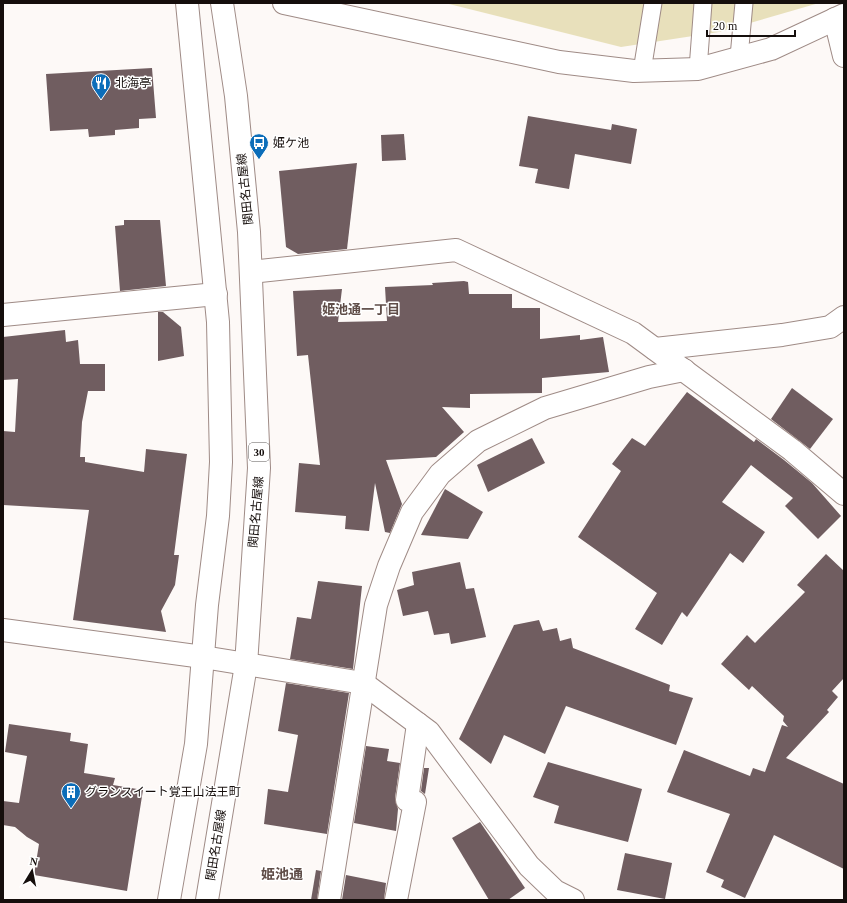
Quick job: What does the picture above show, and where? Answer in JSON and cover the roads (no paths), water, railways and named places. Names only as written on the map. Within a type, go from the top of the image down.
[{"type":"street","points":[[169,900],[196,744],[207,605],[218,516],[222,462],[216,294],[187,3]]},
{"type":"street","name":"関田名古屋線","points":[[207,900],[246,665],[259,468],[250,232],[236,96],[222,3]]},
{"type":"street","points":[[284,3],[332,9],[558,62],[642,71],[698,69],[739,58],[771,49],[840,17],[844,56]]},
{"type":"street","points":[[251,272],[456,250],[633,333],[792,450],[844,494]]},
{"type":"street","points":[[3,315],[216,294]]},
{"type":"street","points":[[655,349],[830,327],[844,317]]},
{"type":"street","points":[[330,900],[376,605],[389,566],[412,512],[440,474],[478,441],[545,408],[649,376],[684,370]]},
{"type":"street","points":[[3,630],[203,657],[363,683],[430,732],[529,866],[555,891],[572,900]]},
{"type":"street","points":[[396,900],[415,802],[407,800],[418,724]]},
{"type":"lane","points":[[642,71],[653,3]]},
{"type":"lane","points":[[698,69],[703,3]]},
{"type":"lane","points":[[739,58],[744,3]]},
{"type":"place","name":"北海亭","points":[[101,100]]},
{"type":"place","name":"姫ケ池","points":[[259,160]]},
{"type":"place","name":"グランスイート覚王山法王町","points":[[71,809]]},
{"type":"district","name":"姫池通一丁目","points":[[361,309]]},
{"type":"district","name":"姫池通","points":[[282,874]]}]
